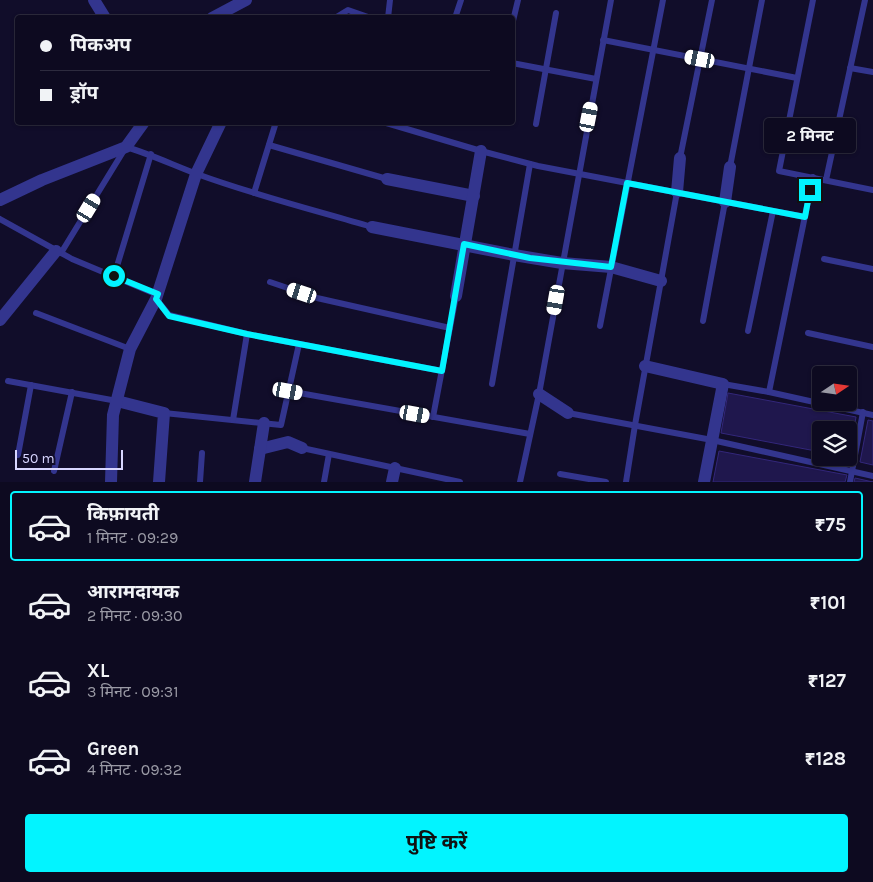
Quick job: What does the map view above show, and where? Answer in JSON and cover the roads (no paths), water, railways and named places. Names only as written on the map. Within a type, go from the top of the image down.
[{"type":"street","points":[[94,0],[103,15]]},
{"type":"street","points":[[218,15],[246,0]]},
{"type":"street","points":[[0,200],[42,180],[126,147],[142,125]]},
{"type":"street","points":[[111,482],[113,415],[130,349],[157,297],[196,174],[220,125]]},
{"type":"street","points":[[456,296],[481,152]]},
{"type":"street","points":[[677,192],[680,158]]},
{"type":"street","points":[[725,202],[730,166]]},
{"type":"street","points":[[387,179],[474,196]]},
{"type":"street","points":[[372,227],[514,255],[562,263],[611,267],[661,281]]},
{"type":"street","points":[[0,320],[59,252]]},
{"type":"street","points":[[645,366],[722,384],[704,482]]},
{"type":"street","points":[[539,394],[568,413]]},
{"type":"street","points":[[117,400],[164,413],[159,482]]},
{"type":"street","points":[[255,482],[264,423]]},
{"type":"street","points":[[260,449],[288,442],[302,448]]},
{"type":"street","points":[[392,482],[395,468]]},
{"type":"lane","points":[[388,15],[390,0]]},
{"type":"lane","points":[[456,15],[461,0]]},
{"type":"lane","points":[[514,15],[518,0]]},
{"type":"lane","points":[[520,482],[539,394],[611,0]]},
{"type":"lane","points":[[600,326],[664,0]]},
{"type":"lane","points":[[680,158],[712,0]]},
{"type":"lane","points":[[730,166],[762,0]]},
{"type":"lane","points":[[813,0],[779,171],[873,190]]},
{"type":"lane","points":[[826,180],[865,0]]},
{"type":"lane","points":[[340,15],[348,10],[362,15]]},
{"type":"lane","points":[[536,124],[556,13]]},
{"type":"lane","points":[[603,40],[797,78]]},
{"type":"lane","points":[[515,64],[596,79]]},
{"type":"lane","points":[[850,68],[873,72]]},
{"type":"lane","points":[[254,193],[275,125]]},
{"type":"lane","points":[[392,125],[481,152],[530,164],[805,217]]},
{"type":"lane","points":[[269,145],[387,179]]},
{"type":"lane","points":[[59,252],[126,147],[151,154],[196,174],[254,193],[372,227]]},
{"type":"lane","points":[[114,276],[151,154]]},
{"type":"lane","points":[[492,384],[530,164]]},
{"type":"lane","points":[[769,392],[813,177]]},
{"type":"lane","points":[[626,482],[677,192]]},
{"type":"lane","points":[[703,321],[725,202]]},
{"type":"lane","points":[[748,331],[773,211]]},
{"type":"lane","points":[[0,220],[59,252],[157,297],[169,316],[247,334],[442,371]]},
{"type":"lane","points":[[824,259],[873,269]]},
{"type":"lane","points":[[270,282],[317,298],[450,328]]},
{"type":"lane","points":[[433,417],[456,296]]},
{"type":"lane","points":[[36,313],[130,349]]},
{"type":"lane","points":[[808,333],[873,347]]},
{"type":"lane","points":[[233,420],[247,334]]},
{"type":"lane","points":[[164,413],[281,425],[299,344]]},
{"type":"lane","points":[[8,381],[117,400]]},
{"type":"lane","points":[[722,384],[769,392],[873,415]]},
{"type":"lane","points":[[18,455],[31,385]]},
{"type":"lane","points":[[288,391],[530,434]]},
{"type":"lane","points":[[54,471],[72,392]]},
{"type":"lane","points":[[850,482],[863,412]]},
{"type":"lane","points":[[568,413],[712,440],[873,476]]},
{"type":"lane","points":[[302,448],[460,482]]},
{"type":"lane","points":[[200,482],[202,453]]},
{"type":"lane","points":[[324,482],[329,454]]},
{"type":"lane","points":[[560,474],[606,482]]}]
